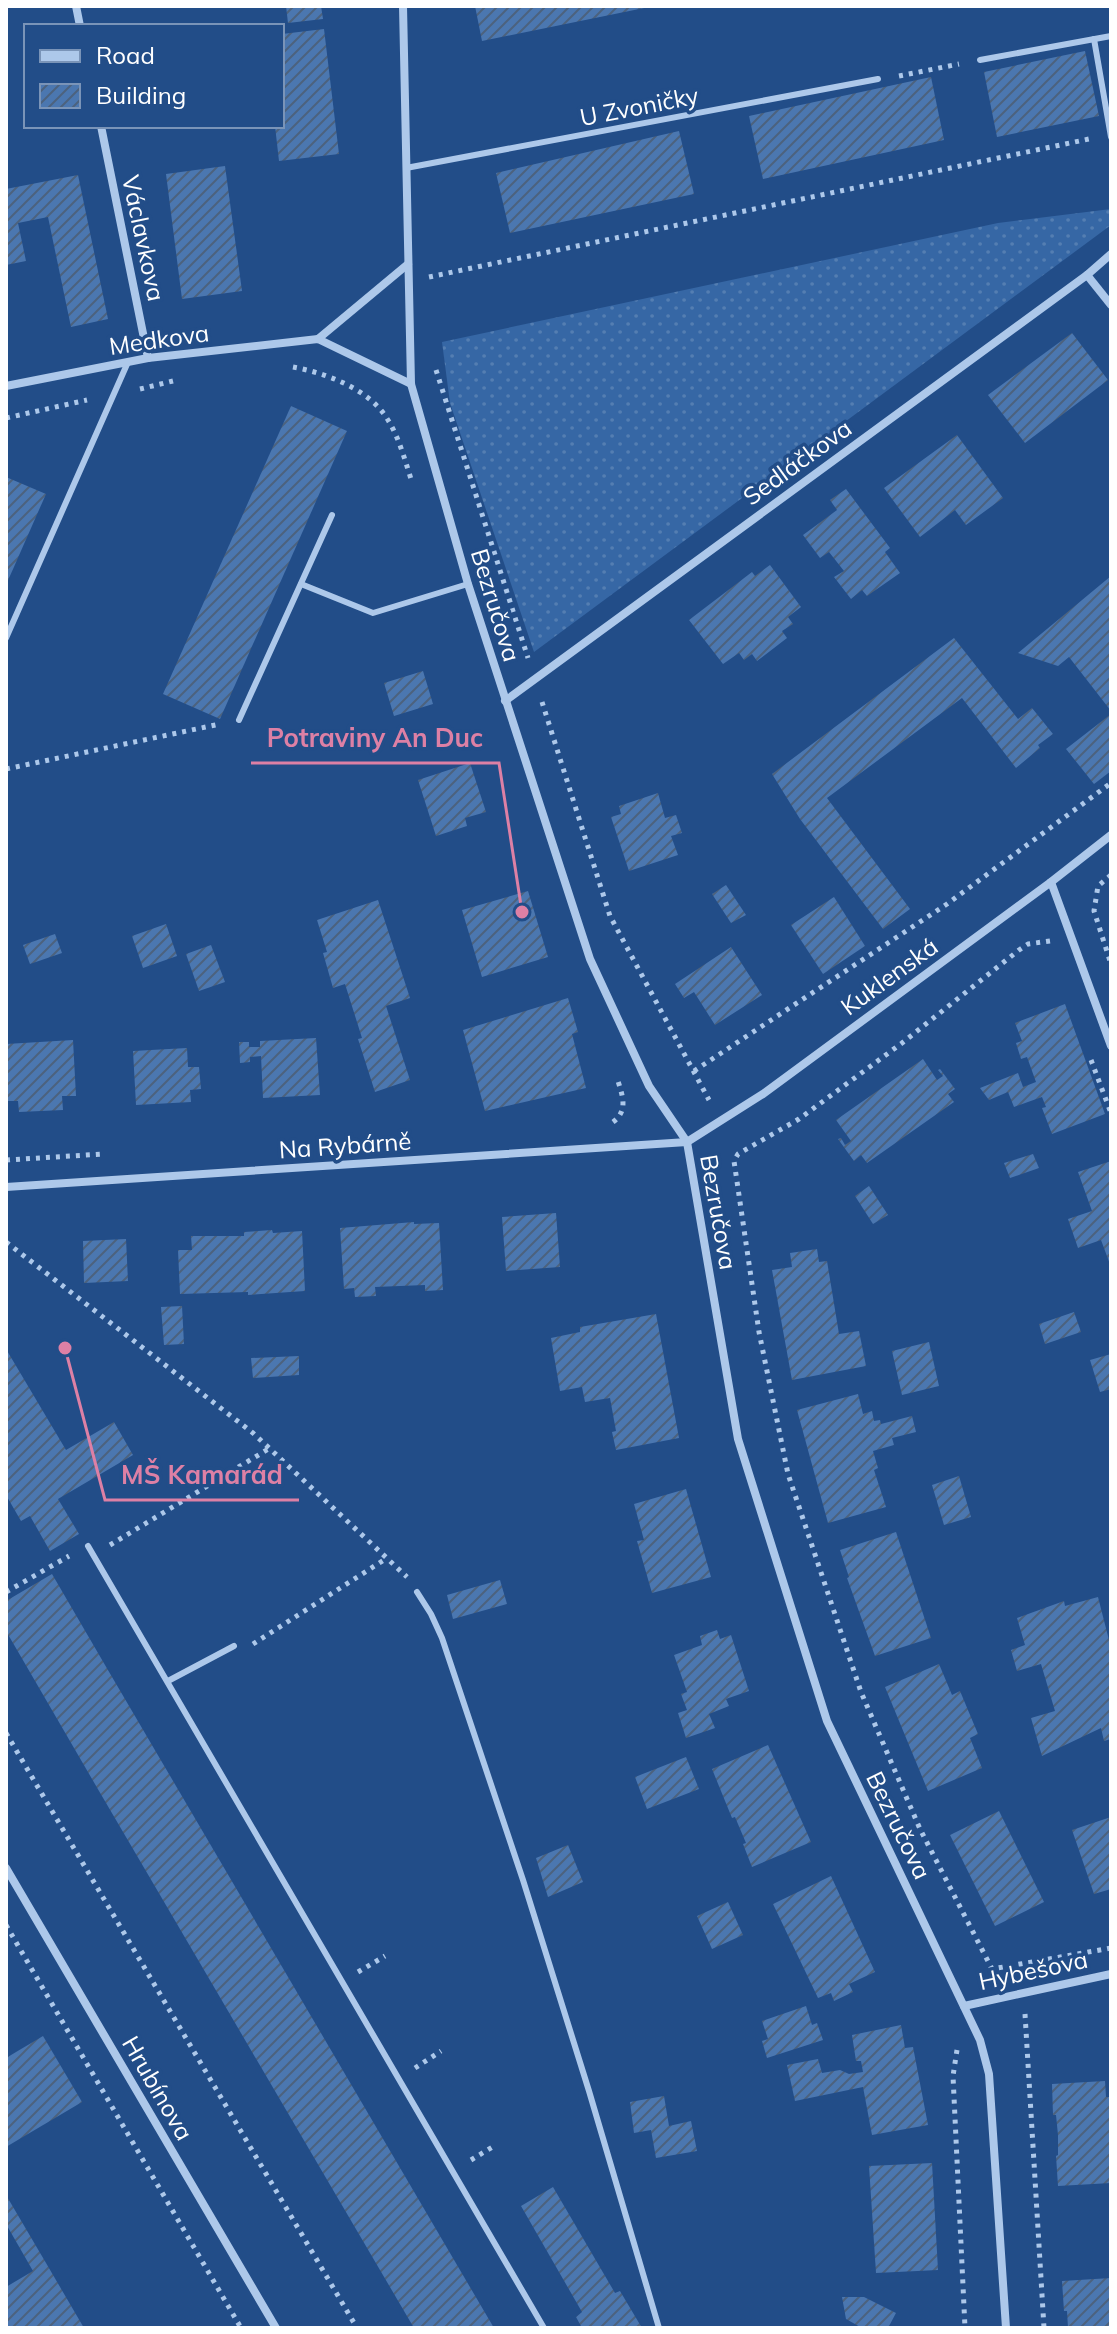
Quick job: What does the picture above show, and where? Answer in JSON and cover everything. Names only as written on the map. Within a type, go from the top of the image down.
[{"type":"street","name":"Bezručova","points":[[403,6],[411,384],[468,584],[590,959],[649,1086],[687,1142],[738,1439],[827,1721],[980,2040],[989,2074],[1006,2328]]},
{"type":"street","name":"Václavkova","points":[[101,128],[148,358]]},
{"type":"street","name":"Sedláčkova","points":[[505,701],[1087,275],[1111,254]]},
{"type":"street","points":[[408,264],[318,339],[411,384]]},
{"type":"street","points":[[1087,275],[1111,305]]},
{"type":"street","name":"Medkova","points":[[6,386],[148,358],[318,339]]},
{"type":"street","name":"Kuklenská","points":[[687,1142],[763,1094],[1111,835]]},
{"type":"street","points":[[1051,882],[1111,1046]]},
{"type":"street","name":"Na Rybárně","points":[[6,1187],[687,1142]]},
{"type":"street","name":"Hrubínova","points":[[6,1868],[276,2328]]},
{"type":"street","name":"Hybešova","points":[[964,2006],[1111,1974]]},
{"type":"lane","points":[[980,60],[1111,36]]},
{"type":"lane","points":[[1094,39],[1111,136]]},
{"type":"lane","name":"U Zvoničky","points":[[406,168],[878,79]]},
{"type":"lane","points":[[6,638],[128,362]]},
{"type":"lane","points":[[239,720],[332,515]]},
{"type":"lane","points":[[301,584],[373,613],[468,584]]},
{"type":"lane","points":[[88,1546],[544,2328]]},
{"type":"lane","points":[[417,1592],[442,1638],[523,1880],[659,2328]]},
{"type":"lane","points":[[168,1681],[234,1646]]},
{"type":"path","points":[[878,79],[980,60]]},
{"type":"path","points":[[409,281],[1111,136]]},
{"type":"path","points":[[428,263],[428,290]]},
{"type":"path","points":[[434,359],[610,916],[738,1154]]},
{"type":"path","points":[[285,366],[328,377],[352,388],[385,415],[395,432],[413,485]]},
{"type":"path","points":[[6,418],[174,381]]},
{"type":"path","points":[[6,769],[239,720]]},
{"type":"path","points":[[694,1071],[947,904],[1111,783]]},
{"type":"path","points":[[1111,875],[1098,886],[1094,911],[1111,964]]},
{"type":"path","points":[[1047,943],[1028,944],[1019,950],[902,1043],[812,1109],[738,1154],[734,1161],[759,1332],[788,1474],[861,1692],[920,1829],[992,1969],[1111,1948]]},
{"type":"path","points":[[603,1124],[615,1121],[624,1107],[617,1079]]},
{"type":"path","points":[[6,1160],[116,1153]]},
{"type":"path","points":[[6,1242],[253,1433],[387,1558],[417,1592]]},
{"type":"path","points":[[94,1555],[270,1448]]},
{"type":"path","points":[[6,1592],[88,1546]]},
{"type":"path","points":[[234,1646],[245,1650],[387,1558]]},
{"type":"path","points":[[6,1733],[357,2328]]},
{"type":"path","points":[[6,1925],[241,2328]]},
{"type":"path","points":[[1023,1993],[1044,2328]]},
{"type":"path","points":[[958,2048],[953,2076],[965,2328]]},
{"type":"path","points":[[399,2079],[441,2051]]},
{"type":"shaded area","points":[[1111,209],[1111,225],[534,652],[450,403],[442,342],[998,223]]},
{"type":"building","points":[[286,6],[321,6],[323,19],[288,23]]},
{"type":"building","points":[[475,6],[649,6],[649,7],[482,41]]},
{"type":"building","points":[[324,29],[339,154],[279,161],[275,128],[284,128],[284,34]]},
{"type":"building","points":[[1085,51],[1099,116],[997,137],[984,72]]},
{"type":"building","points":[[931,77],[944,140],[763,179],[749,116]]},
{"type":"building","points":[[679,131],[694,194],[510,233],[496,173]]},
{"type":"building","points":[[225,166],[242,291],[182,299],[166,174]]},
{"type":"building","points":[[78,175],[108,319],[71,327],[48,217],[18,223],[26,261],[6,265],[6,189]]},
{"type":"building","points":[[1072,333],[1108,380],[1025,443],[988,395]]},
{"type":"building","points":[[291,406],[347,431],[220,719],[163,694]]},
{"type":"building","points":[[957,435],[1003,498],[966,525],[955,510],[920,537],[884,488]]},
{"type":"building","points":[[6,477],[46,494],[6,585]]},
{"type":"building","points":[[846,489],[890,548],[885,552],[900,573],[867,596],[862,590],[851,599],[834,577],[844,571],[829,552],[820,558],[803,535],[837,510],[830,500]]},
{"type":"building","points":[[770,565],[801,607],[788,617],[793,624],[782,631],[787,638],[757,661],[752,654],[744,660],[739,653],[723,664],[689,620],[752,572],[755,576]]},
{"type":"building","points":[[1111,576],[1111,711],[1069,657],[1058,666],[1018,653]]},
{"type":"building","points":[[954,638],[1018,719],[1032,708],[1053,734],[1016,768],[962,698],[827,798],[910,909],[883,929],[800,819],[772,774]]},
{"type":"building","points":[[423,671],[433,704],[394,716],[384,683]]},
{"type":"building","points":[[1111,714],[1111,771],[1094,784],[1066,749]]},
{"type":"building","points":[[470,763],[486,812],[465,818],[467,826],[436,836],[418,780]]},
{"type":"building","points":[[658,793],[665,818],[676,815],[682,833],[671,836],[678,855],[629,871],[611,817],[621,814],[619,806]]},
{"type":"building","points":[[726,885],[746,915],[731,923],[712,894]]},
{"type":"building","points":[[528,891],[548,957],[482,977],[462,910]]},
{"type":"building","points":[[834,897],[865,946],[823,974],[791,925]]},
{"type":"building","points":[[378,900],[410,998],[386,1006],[410,1080],[375,1092],[345,984],[333,988],[323,953],[327,952],[317,920]]},
{"type":"building","points":[[166,924],[177,956],[143,968],[132,936]]},
{"type":"building","points":[[55,934],[62,953],[30,964],[23,945]]},
{"type":"building","points":[[211,945],[225,982],[199,991],[186,954]]},
{"type":"building","points":[[731,947],[762,995],[715,1025],[694,992],[684,998],[675,984]]},
{"type":"building","points":[[568,998],[578,1032],[572,1034],[586,1088],[485,1111],[463,1030]]},
{"type":"building","points":[[1065,1004],[1105,1114],[1052,1134],[1042,1108],[1046,1107],[1042,1097],[1014,1107],[1008,1092],[989,1100],[980,1088],[1018,1073],[1023,1087],[1036,1082],[1027,1057],[1021,1059],[1016,1043],[1022,1041],[1015,1023]]},
{"type":"building","points":[[316,1038],[320,1095],[263,1098],[261,1056],[250,1057],[250,1062],[240,1063],[239,1042],[249,1042],[249,1047],[260,1047],[260,1041]]},
{"type":"building","points":[[73,1040],[76,1096],[62,1096],[63,1110],[19,1112],[18,1101],[6,1101],[6,1044]]},
{"type":"building","points":[[187,1048],[188,1067],[199,1067],[201,1089],[190,1090],[191,1102],[136,1105],[133,1051]]},
{"type":"building","points":[[923,1059],[937,1080],[943,1076],[940,1069],[955,1089],[948,1094],[954,1102],[867,1163],[861,1155],[854,1161],[838,1139],[841,1138],[845,1145],[851,1141],[836,1120]]},
{"type":"building","points":[[1033,1154],[1039,1168],[1010,1178],[1004,1163]]},
{"type":"building","points":[[1111,1161],[1111,1267],[1101,1240],[1078,1248],[1068,1219],[1092,1211],[1078,1172]]},
{"type":"building","points":[[869,1186],[888,1215],[873,1224],[855,1196]]},
{"type":"building","points":[[556,1213],[560,1267],[506,1271],[502,1217]]},
{"type":"building","points":[[439,1223],[443,1290],[425,1291],[425,1285],[375,1287],[376,1296],[355,1297],[354,1288],[344,1289],[340,1228]]},
{"type":"building","points":[[272,1230],[273,1233],[302,1231],[305,1291],[248,1295],[248,1292],[180,1294],[178,1250],[192,1250],[191,1236],[244,1236],[244,1232]]},
{"type":"building","points":[[126,1239],[128,1281],[84,1283],[83,1241]]},
{"type":"building","points":[[817,1249],[819,1262],[827,1261],[839,1334],[859,1331],[866,1366],[792,1380],[772,1270],[792,1267],[790,1253]]},
{"type":"building","points":[[182,1306],[184,1344],[164,1345],[161,1307]]},
{"type":"building","points":[[1074,1312],[1081,1332],[1045,1344],[1039,1324]]},
{"type":"building","points":[[656,1314],[679,1438],[616,1450],[610,1398],[585,1402],[582,1387],[560,1391],[551,1338],[580,1332],[580,1327]]},
{"type":"building","points":[[929,1342],[939,1386],[902,1395],[892,1351]]},
{"type":"building","points":[[6,1349],[66,1450],[114,1422],[133,1455],[58,1499],[79,1534],[50,1551],[30,1516],[21,1521],[6,1495]]},
{"type":"building","points":[[1111,1354],[1111,1389],[1100,1392],[1090,1360]]},
{"type":"building","points":[[299,1356],[299,1375],[253,1378],[251,1358]]},
{"type":"building","points":[[858,1394],[863,1414],[872,1411],[874,1421],[880,1420],[881,1424],[912,1416],[916,1432],[892,1438],[894,1445],[873,1451],[878,1468],[874,1470],[886,1507],[828,1523],[797,1410]]},
{"type":"building","points":[[959,1476],[971,1517],[944,1525],[932,1485]]},
{"type":"building","points":[[686,1489],[711,1577],[652,1593],[637,1541],[644,1540],[634,1504]]},
{"type":"building","points":[[896,1532],[931,1638],[875,1656],[840,1550]]},
{"type":"building","points":[[52,1574],[494,2328],[414,2328],[99,1791],[6,1631],[6,1601]]},
{"type":"building","points":[[500,1580],[507,1604],[453,1619],[447,1595]]},
{"type":"building","points":[[1098,1597],[1111,1648],[1111,1739],[1104,1741],[1101,1728],[1042,1756],[1031,1718],[1055,1711],[1041,1664],[1017,1671],[1011,1650],[1025,1645],[1017,1618],[1064,1601],[1065,1606]]},
{"type":"building","points":[[717,1630],[720,1639],[731,1635],[749,1691],[726,1699],[729,1706],[709,1714],[715,1728],[686,1738],[678,1713],[687,1710],[681,1694],[687,1692],[674,1655],[702,1645],[700,1636]]},
{"type":"building","points":[[939,1664],[952,1695],[960,1691],[978,1734],[970,1738],[982,1768],[928,1791],[885,1687]]},
{"type":"building","points":[[768,1745],[811,1842],[752,1867],[743,1844],[746,1843],[712,1769]]},
{"type":"building","points":[[686,1757],[699,1789],[647,1809],[635,1777]]},
{"type":"building","points":[[999,1811],[1044,1902],[995,1926],[950,1835]]},
{"type":"building","points":[[1111,1817],[1111,1889],[1094,1894],[1072,1830]]},
{"type":"building","points":[[568,1845],[583,1882],[548,1897],[536,1858]]},
{"type":"building","points":[[831,1876],[875,1972],[849,1984],[853,1992],[834,2001],[831,1993],[818,1998],[773,1904]]},
{"type":"building","points":[[728,1902],[743,1935],[712,1949],[697,1916]]},
{"type":"building","points":[[806,2006],[812,2025],[817,2023],[823,2040],[767,2058],[762,2041],[768,2039],[762,2021]]},
{"type":"building","points":[[901,2025],[905,2048],[913,2047],[928,2125],[872,2135],[863,2087],[795,2101],[787,2065],[818,2059],[822,2073],[840,2070],[849,2074],[863,2072],[861,2061],[856,2061],[852,2035]]},
{"type":"building","points":[[43,2036],[82,2102],[6,2147],[6,2058]]},
{"type":"building","points":[[1105,2081],[1106,2097],[1111,2097],[1111,2183],[1058,2186],[1058,2135],[1056,2115],[1053,2115],[1052,2084]]},
{"type":"building","points":[[664,2096],[669,2126],[691,2121],[697,2151],[656,2158],[651,2130],[634,2133],[630,2102]]},
{"type":"building","points":[[932,2163],[938,2270],[876,2273],[869,2166]]},
{"type":"building","points":[[553,2187],[615,2293],[620,2291],[642,2328],[582,2328],[576,2317],[582,2312],[521,2206]]},
{"type":"building","points":[[6,2195],[84,2328],[6,2328],[6,2287],[33,2271],[6,2224]]},
{"type":"building","points":[[1111,2278],[1111,2328],[1068,2328],[1062,2281]]},
{"type":"building","points":[[842,2297],[864,2297],[896,2313],[888,2328],[862,2328],[846,2319]]},
{"type":"place","name":"Potraviny An Duc","points":[[522,912]]},
{"type":"place","name":"MŠ Kamarád","points":[[65,1348]]}]
